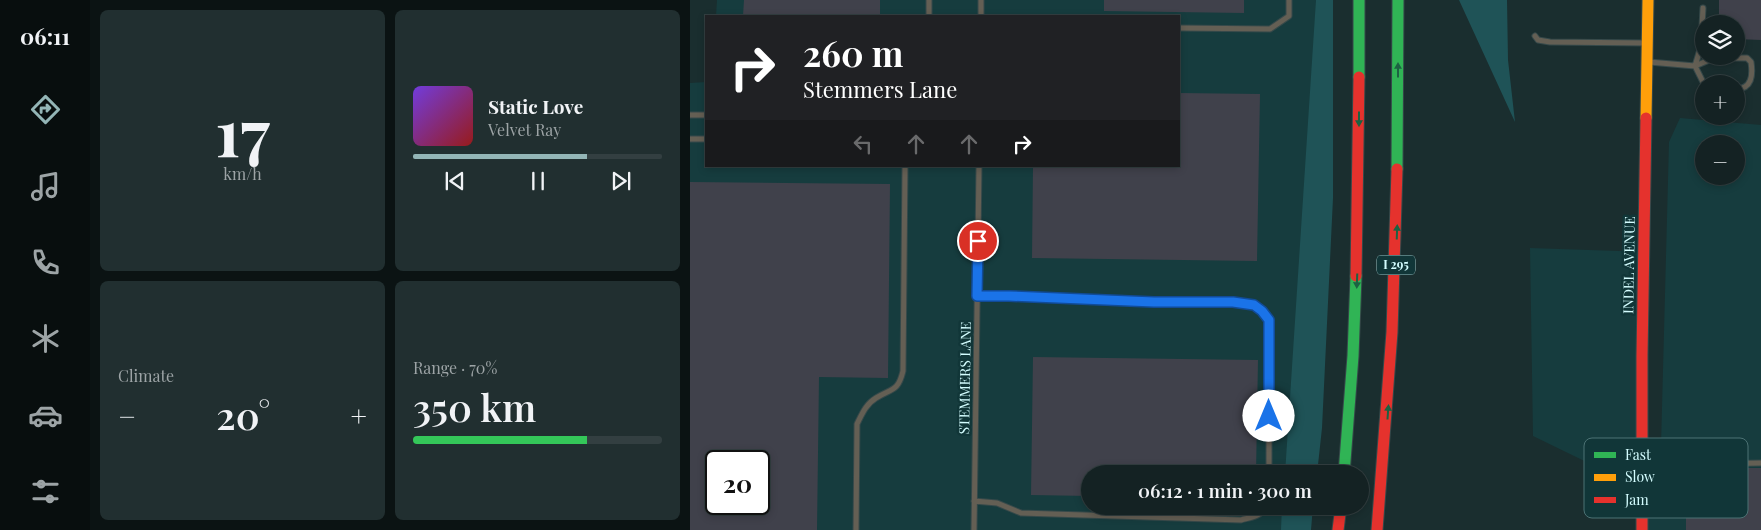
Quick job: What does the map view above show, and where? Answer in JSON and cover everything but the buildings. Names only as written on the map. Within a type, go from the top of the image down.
[{"type":"main road","name":"I 295","points":[[1345,465],[1357,286],[1359,0]]},
{"type":"main road","name":"I 295","points":[[1377,530],[1393,336],[1397,233],[1398,0]]},
{"type":"main road","name":"INDEL AVENUE","points":[[1642,438],[1648,0]]},
{"type":"main road","points":[[1385,446],[1385,530]]},
{"type":"main road","points":[[1338,530],[1340,515]]},
{"type":"lane","points":[[929,0],[929,15]]},
{"type":"lane","points":[[981,0],[981,15]]},
{"type":"lane","points":[[1180,28],[1270,28],[1288,16],[1289,0]]},
{"type":"lane","points":[[1700,75],[1695,66],[1701,46],[1704,8]]},
{"type":"lane","points":[[1535,36],[1538,40],[1550,42],[1647,43]]},
{"type":"lane","points":[[1646,62],[1695,66],[1714,58],[1747,58],[1751,62],[1751,81],[1748,86],[1745,87]]},
{"type":"lane","points":[[690,116],[705,116]]},
{"type":"lane","points":[[690,139],[705,139]]},
{"type":"lane","points":[[856,530],[857,424],[864,409],[875,398],[893,391],[901,380],[903,371],[905,167]]},
{"type":"lane","name":"STEMMERS LANE","points":[[974,530],[979,167]]},
{"type":"lane","points":[[977,296],[1154,302],[1233,302],[1254,305],[1269,320],[1268,465]]},
{"type":"lane","points":[[1748,463],[1761,463]]},
{"type":"lane","points":[[974,501],[997,503],[1020,513],[1081,515]]},
{"type":"lane","points":[[1083,515],[1241,520],[1259,515]]},
{"type":"shaded area","points":[[717,0],[1316,0],[1315,342],[1296,465],[1081,465],[1081,515],[1288,515],[1286,530],[690,530],[690,83],[705,82],[705,167],[1180,167],[1180,15],[716,15]]},
{"type":"shaded area","points":[[1316,0],[1333,0],[1333,198],[1322,428],[1318,465],[1286,465]]},
{"type":"shaded area","points":[[1459,0],[1507,0],[1508,60],[1515,122]]},
{"type":"shaded area","points":[[1680,118],[1695,119],[1695,125],[1761,125],[1761,530],[1642,530],[1642,518],[1748,518],[1748,438],[1661,438],[1669,142]]},
{"type":"shaded area","points":[[1530,248],[1648,252],[1643,438],[1584,438],[1584,461],[1533,436]]},
{"type":"shaded area","points":[[1282,515],[1312,515],[1311,530],[1281,530]]},
{"type":"traffic: fast","points":[[1359,0],[1359,77]]},
{"type":"traffic: fast","points":[[1397,169],[1398,0]]},
{"type":"traffic: fast","points":[[1345,465],[1353,356],[1356,276]]},
{"type":"traffic: slow","points":[[1646,118],[1648,0]]},
{"type":"traffic: jam","points":[[1356,276],[1359,77]]},
{"type":"traffic: jam","points":[[1642,438],[1646,118]]},
{"type":"traffic: jam","points":[[1377,530],[1392,332],[1397,169]]},
{"type":"traffic: jam","points":[[1338,530],[1340,515]]},
{"type":"traffic: jam","points":[[1642,518],[1642,530]]},
{"type":"route","points":[[978,241],[977,296],[1154,302],[1233,302],[1254,305],[1269,320],[1269,416]]}]
